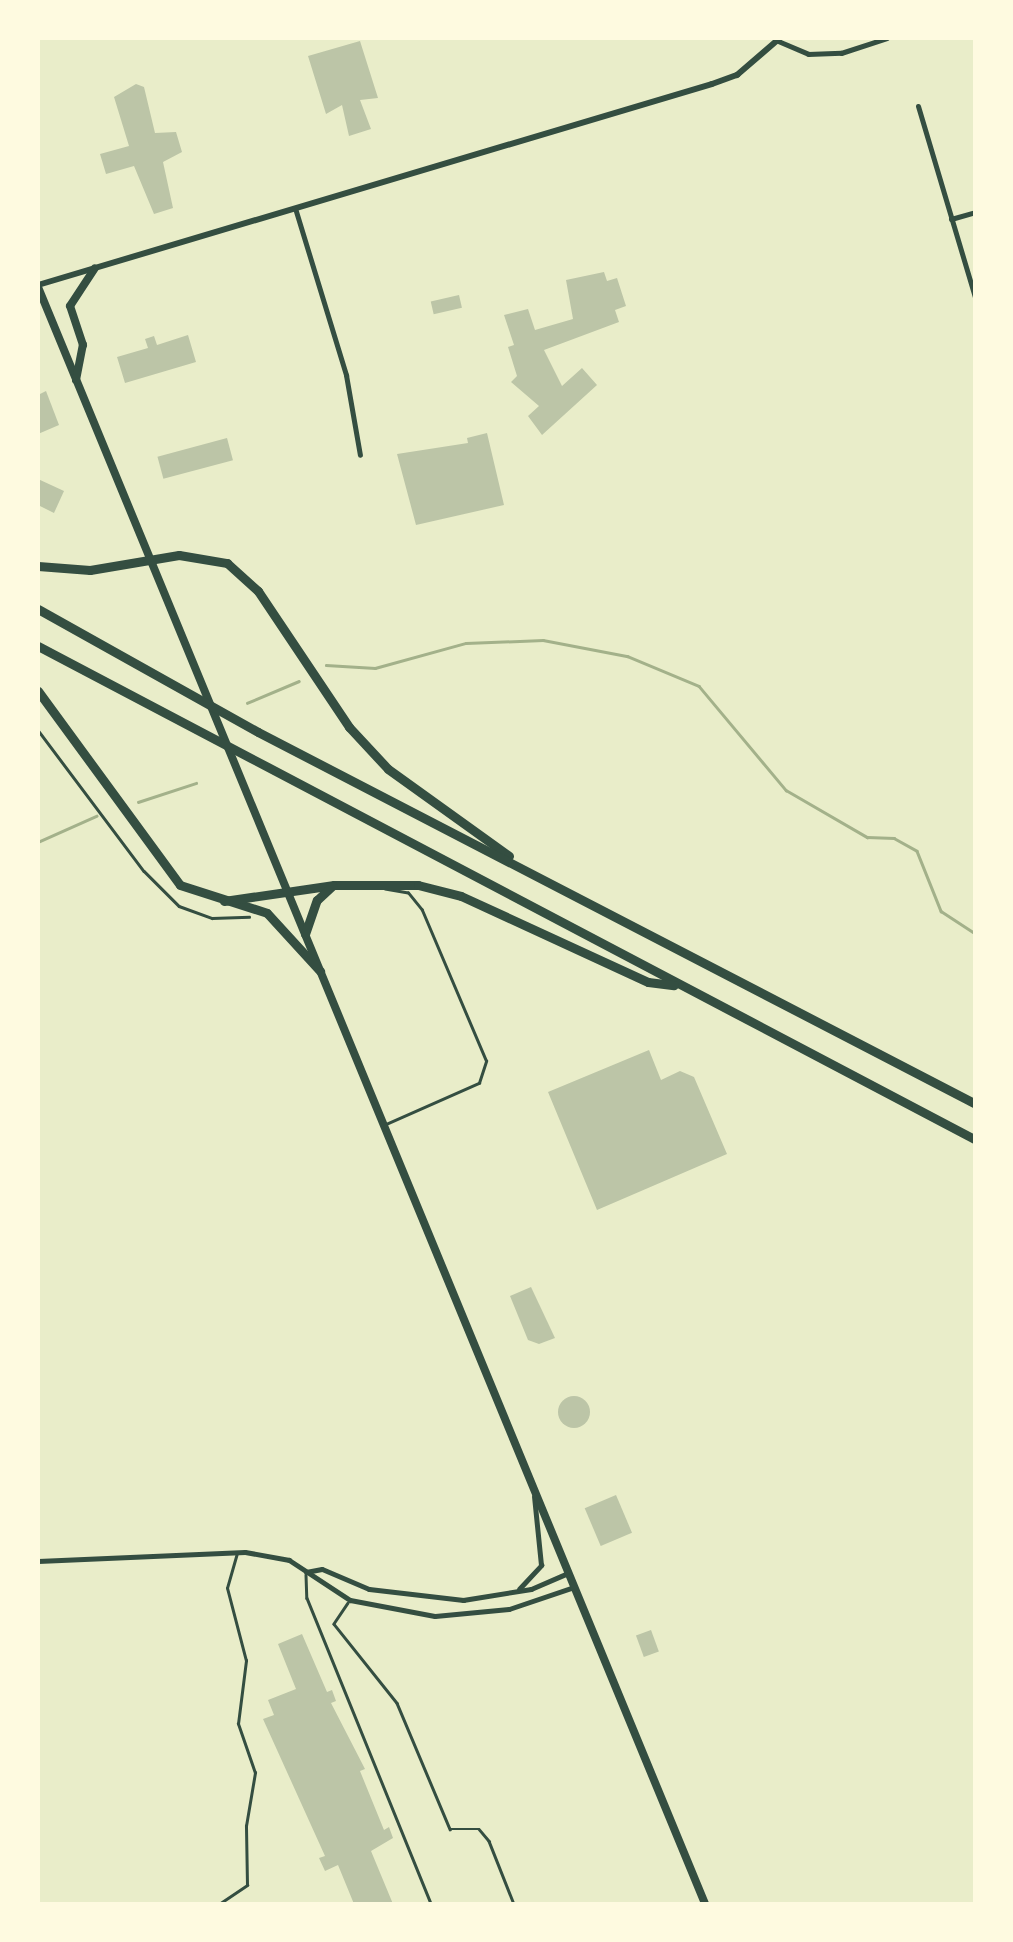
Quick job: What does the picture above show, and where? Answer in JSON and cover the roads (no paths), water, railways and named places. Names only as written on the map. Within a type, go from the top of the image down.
[{"type":"highway","points":[[38,566],[90,570],[148,556],[214,558],[240,571],[349,727],[388,769],[536,876]]},
{"type":"highway","points":[[38,609],[258,732],[976,1104]]},
{"type":"highway","points":[[38,646],[168,719],[976,1140]]},
{"type":"highway","points":[[38,691],[76,736],[160,863],[180,884],[267,913],[320,971]]},
{"type":"highway","points":[[224,901],[339,885],[418,884],[461,896],[648,982],[680,985]]},
{"type":"highway","points":[[304,934],[317,900],[339,885]]},
{"type":"main road","points":[[76,380],[83,345],[70,306],[95,268]]},
{"type":"main road","points":[[38,286],[705,1904]]},
{"type":"street","points":[[38,286],[737,76],[779,40],[808,54],[841,53],[887,38]]},
{"type":"street","points":[[918,106],[976,300]]},
{"type":"street","points":[[295,208],[346,374],[360,455]]},
{"type":"street","points":[[951,219],[976,212]]},
{"type":"street","points":[[512,1594],[534,1580],[541,1565],[534,1493]]},
{"type":"street","points":[[38,1561],[237,1551],[290,1560],[350,1600],[472,1616],[574,1587]]},
{"type":"street","points":[[306,1572],[322,1569],[368,1589],[425,1599],[512,1594],[568,1573]]},
{"type":"lane","points":[[339,885],[408,893],[422,910],[484,1050],[478,1083],[383,1125]]},
{"type":"lane","points":[[219,1904],[246,1885],[246,1826],[255,1773],[238,1724],[246,1661],[228,1588],[237,1551]]},
{"type":"lane","points":[[306,1572],[307,1598],[431,1904]]},
{"type":"lane","points":[[350,1600],[334,1624],[397,1703],[450,1828],[479,1828],[489,1841],[514,1904]]},
{"type":"waterway","points":[[326,665],[375,668],[466,643],[543,640],[627,656],[699,686],[786,790],[867,837],[894,838],[917,851],[941,911],[976,934]]},
{"type":"waterway","points":[[247,703],[299,681]]},
{"type":"waterway","points":[[138,802],[196,783]]},
{"type":"waterway","points":[[38,842],[96,816]]}]
